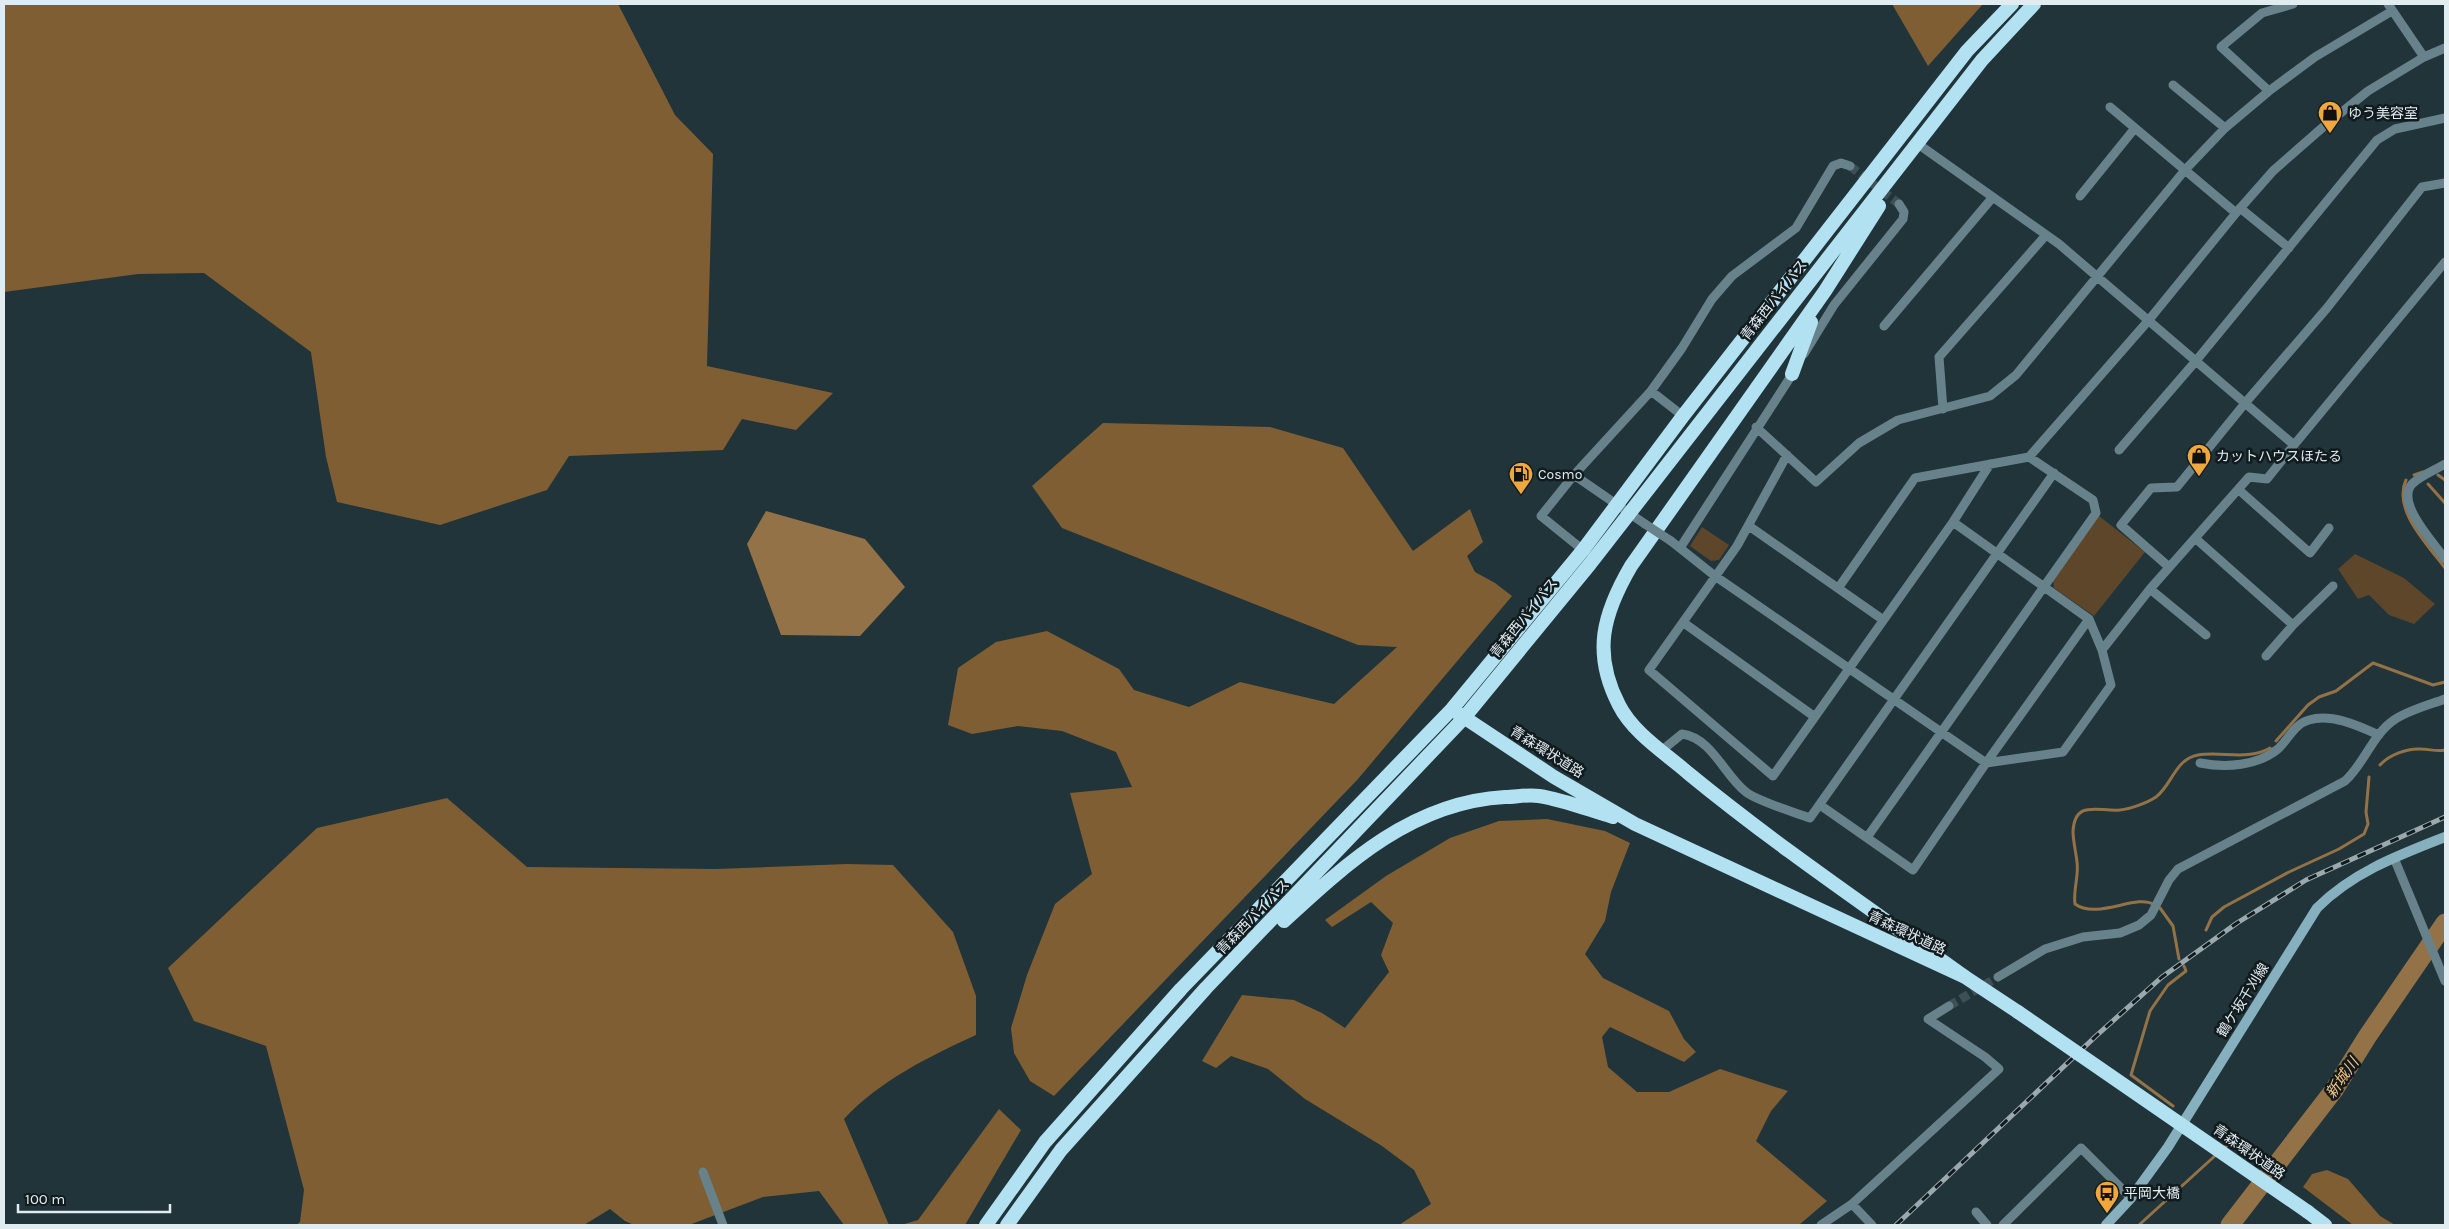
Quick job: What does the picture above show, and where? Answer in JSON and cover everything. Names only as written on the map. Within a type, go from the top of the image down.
[{"type":"highway","name":"青森西バイパス","points":[[986,1225],[1045,1142],[1182,989],[1452,708],[1583,550],[1683,416],[1966,51],[2012,4]]},
{"type":"highway","name":"青森西バイパス","points":[[1007,1225],[1061,1150],[1206,988],[1463,719],[1590,564],[1982,60],[2034,4]]},
{"type":"highway","points":[[1918,144],[1825,292],[1631,566],[1617,590],[1608,613],[1603,634],[1604,664],[1609,682],[1628,720],[1661,751],[1733,810],[1965,977]]},
{"type":"highway","points":[[1792,374],[1804,336],[1825,292]]},
{"type":"highway","name":"青森環状道路","points":[[1452,708],[1463,719],[1554,777],[1635,824],[1965,977],[2325,1225]]},
{"type":"highway","points":[[1206,988],[1334,874],[1380,840],[1423,816],[1477,799],[1538,796],[1635,824]]},
{"type":"main road","name":"鶴ケ坂千刈線","points":[[2106,1225],[2131,1198],[2168,1147],[2317,908],[2348,881],[2394,858],[2445,837]]},
{"type":"street","points":[[2269,90],[2221,47],[2262,13],[2293,4]]},
{"type":"street","points":[[1756,427],[1816,482],[1859,443],[1898,420],[1990,396],[2016,375],[2185,170],[2225,128],[2269,90],[2390,7],[2424,57]]},
{"type":"street","points":[[1838,587],[1915,478],[2030,457],[2148,321],[2238,210],[2273,172],[2322,128],[2368,91],[2424,57],[2445,48]]},
{"type":"street","points":[[2173,85],[2225,128]]},
{"type":"street","points":[[2110,107],[2185,170],[2289,248]]},
{"type":"street","points":[[2119,450],[2195,362],[2377,140],[2394,129],[2445,118]]},
{"type":"street","points":[[2080,196],[2135,128]]},
{"type":"street","points":[[1918,144],[2046,236],[2195,362],[2246,402],[2294,445]]},
{"type":"street","points":[[1583,550],[1541,516],[1574,475],[1651,391],[1682,348],[1712,299],[1732,276],[1796,228],[1833,166],[1841,163],[1850,166]]},
{"type":"street","points":[[2169,567],[2121,525],[2151,488],[2177,486],[2327,308],[2422,187],[2445,183]]},
{"type":"street","points":[[1884,326],[1993,197]]},
{"type":"street","points":[[1680,548],[1834,305],[1903,219],[1904,212],[1899,204]]},
{"type":"street","points":[[1943,409],[1939,357],[2046,236]]},
{"type":"street","points":[[2102,650],[2150,589],[2249,477],[2267,479],[2445,262]]},
{"type":"street","points":[[1651,391],[1683,416]]},
{"type":"street","points":[[1787,455],[1749,526],[1684,623],[1649,670],[1773,776],[1850,668],[1882,619],[1953,522],[1990,464]]},
{"type":"street","points":[[1868,836],[2096,513],[2093,500],[2030,457]]},
{"type":"street","points":[[2445,464],[2410,486],[2408,494],[2411,508],[2421,529],[2445,558]]},
{"type":"street","points":[[1661,751],[1682,734],[1691,735],[1708,749],[1746,793],[1810,818],[1895,701],[2054,473]]},
{"type":"street","points":[[1574,475],[1616,506],[1671,541],[1715,576],[1986,763],[2063,752],[2111,685],[2102,650],[2089,619],[1953,522]]},
{"type":"street","points":[[2238,490],[2310,553],[2329,528]]},
{"type":"street","points":[[1749,526],[1882,619]]},
{"type":"street","points":[[2195,538],[2293,625]]},
{"type":"street","points":[[2266,656],[2293,625],[2333,586]]},
{"type":"street","points":[[2150,589],[2206,635]]},
{"type":"street","points":[[1820,805],[1868,836],[1914,870],[1986,763],[2089,619]]},
{"type":"street","points":[[1684,623],[1815,717]]},
{"type":"street","points":[[1998,977],[2045,949],[2083,937],[2120,933],[2139,925],[2151,915],[2169,880],[2178,869],[2346,781],[2353,774],[2379,735],[2393,720],[2445,699]]},
{"type":"street","points":[[2200,763],[2225,766],[2249,763],[2278,749],[2296,728],[2307,720],[2331,719],[2379,735]]},
{"type":"street","points":[[2394,858],[2445,979]]},
{"type":"street","points":[[1822,1225],[1852,1204],[1999,1069],[1928,1019],[1949,1006]]},
{"type":"street","points":[[2003,1225],[2081,1148],[2131,1198]]},
{"type":"street","points":[[703,1172],[723,1225]]},
{"type":"street","points":[[1852,1204],[1872,1225]]},
{"type":"street","points":[[1976,1212],[1987,1225]]},
{"type":"shaded area","points":[[4,4],[618,4],[675,115],[713,154],[707,366],[833,393],[796,430],[742,419],[723,450],[569,456],[547,490],[440,525],[337,502],[326,457],[311,352],[204,273],[138,274],[4,292]]},
{"type":"shaded area","points":[[1892,4],[1983,4],[1928,66]]},
{"type":"shaded area","points":[[1103,423],[1270,427],[1343,448],[1413,551],[1470,509],[1483,542],[1467,556],[1475,572],[1495,583],[1512,596],[1358,779],[1054,1096],[1030,1081],[1014,1053],[1011,1028],[1027,975],[1055,904],[1092,874],[1070,793],[1132,787],[1116,752],[1062,731],[1018,726],[972,734],[948,725],[958,668],[996,642],[1047,631],[1119,669],[1134,690],[1189,707],[1240,682],[1334,704],[1397,647],[1358,645],[1062,528],[1032,486]]},
{"type":"shaded area","points":[[766,511],[865,539],[905,587],[860,636],[781,635],[747,544]]},
{"type":"shaded area","points":[[2099,516],[2145,552],[2094,616],[2054,588],[2053,581]]},
{"type":"shaded area","points":[[1702,527],[1729,545],[1719,560],[1711,561],[1690,546]]},
{"type":"shaded area","points":[[2355,554],[2404,578],[2435,604],[2414,624],[2389,615],[2369,595],[2358,599],[2338,569]]},
{"type":"shaded area","points":[[447,798],[527,867],[716,869],[847,864],[893,865],[953,932],[976,996],[976,1035],[923,1061],[889,1081],[858,1105],[844,1119],[889,1225],[844,1225],[819,1191],[763,1197],[689,1225],[634,1225],[625,1221],[610,1209],[584,1225],[296,1225],[300,1222],[304,1190],[266,1046],[194,1021],[168,968],[317,828]]},
{"type":"shaded area","points":[[1547,819],[1605,831],[1630,843],[1611,892],[1605,921],[1585,954],[1603,978],[1669,1011],[1684,1039],[1696,1052],[1684,1062],[1610,1027],[1602,1037],[1608,1067],[1637,1092],[1669,1092],[1720,1069],[1788,1091],[1771,1111],[1756,1141],[1827,1201],[1799,1225],[1399,1225],[1431,1204],[1414,1170],[1382,1146],[1305,1099],[1268,1069],[1231,1056],[1216,1068],[1202,1061],[1242,995],[1294,1000],[1322,1013],[1345,1028],[1389,972],[1381,955],[1393,923],[1371,902],[1332,927],[1325,920],[1386,876],[1450,838],[1499,821]]},
{"type":"shaded area","points":[[999,1109],[1021,1130],[965,1225],[901,1225],[918,1220]]},
{"type":"shaded area","points":[[2327,1170],[2348,1179],[2380,1216],[2395,1225],[2353,1225],[2303,1187],[2312,1174]]},
{"type":"waterway","points":[[2414,475],[2423,472]]},
{"type":"waterway","points":[[2438,475],[2445,480]]},
{"type":"waterway","points":[[2406,480],[2403,491],[2408,515],[2414,527],[2445,568]]},
{"type":"waterway","points":[[2428,484],[2445,503]]},
{"type":"waterway","points":[[2276,741],[2308,705],[2319,697],[2336,691],[2373,663],[2433,685],[2445,682]]},
{"type":"waterway","points":[[2153,904],[2137,902],[2094,909],[2084,908],[2075,904],[2077,867],[2073,831],[2078,814],[2089,809],[2124,809],[2156,797],[2179,767],[2190,757],[2207,754],[2252,754],[2270,748]]},
{"type":"waterway","points":[[2380,765],[2393,755],[2404,751],[2416,749],[2445,750]]},
{"type":"waterway","points":[[2206,930],[2212,917],[2224,907],[2289,872],[2339,849],[2364,834],[2368,824],[2366,812],[2369,777]]},
{"type":"waterway","points":[[2160,908],[2173,926],[2179,959]]},
{"type":"waterway","name":"新城川","points":[[2230,1225],[2334,1090],[2367,1037],[2445,923]]},
{"type":"waterway","points":[[2173,1106],[2131,1075],[2150,1011],[2168,985],[2186,971],[2184,966]]},
{"type":"waterway","points":[[2224,1148],[2231,1142]]},
{"type":"waterway","points":[[2139,1225],[2217,1154]]},
{"type":"tunnel","points":[[1850,166],[1899,204]]},
{"type":"tunnel","points":[[1949,1006],[1998,977]]},
{"type":"railway","points":[[1896,1225],[2096,1036],[2162,977],[2237,923],[2306,880],[2445,817]]},
{"type":"place","name":"ゆう美容室","points":[[2330,134]]},
{"type":"place","name":"カットハウスほたる","points":[[2199,477]]},
{"type":"place","name":"Cosmo","points":[[1521,495]]},
{"type":"place","name":"平岡大橋","points":[[2107,1214]]}]
